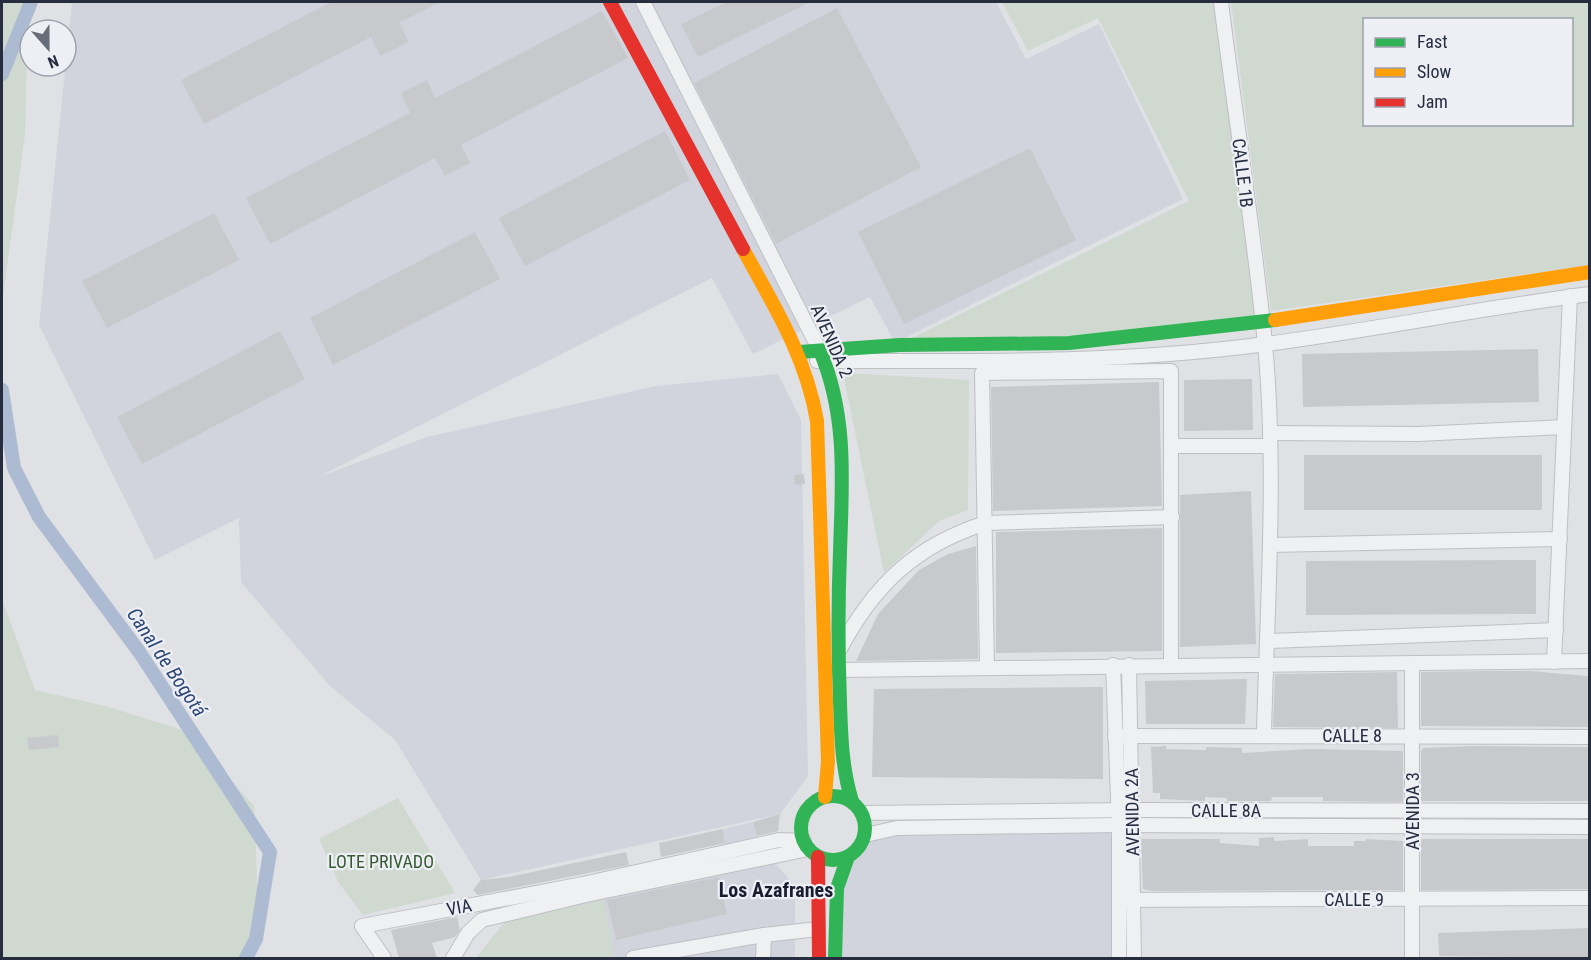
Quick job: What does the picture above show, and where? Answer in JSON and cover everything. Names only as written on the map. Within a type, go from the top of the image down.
[{"type":"street","name":"AVENIDA 2","points":[[610,2],[801,357],[813,392],[819,442],[828,761],[825,797]]},
{"type":"street","name":"AVENIDA 2","points":[[643,2],[823,356],[840,415],[843,463],[838,670],[845,784],[852,801]]},
{"type":"street","name":"CALLE 1B","points":[[1221,2],[1265,345],[1270,439],[1270,545],[1264,734]]},
{"type":"street","points":[[823,356],[900,345],[1069,343],[1262,322],[1590,272]]},
{"type":"street","points":[[801,357],[995,363],[1070,361],[1265,345],[1590,294]]},
{"type":"street","points":[[1554,662],[1570,296]]},
{"type":"street","points":[[987,667],[982,373],[1171,371],[1171,665]]},
{"type":"street","points":[[1171,446],[1270,439],[1564,427]]},
{"type":"street","points":[[838,654],[853,625],[879,590],[910,561],[931,546],[986,523],[1172,517]]},
{"type":"street","points":[[1270,545],[1560,539]]},
{"type":"street","points":[[1267,641],[1556,630]]},
{"type":"street","points":[[838,670],[1113,665],[1590,662]]},
{"type":"street","name":"AVENIDA 3","points":[[1412,663],[1412,958]]},
{"type":"street","name":"AVENIDA 2A","points":[[1113,665],[1117,810],[1126,825],[1134,900],[1134,958]]},
{"type":"street","name":"AVENIDA 2A","points":[[1119,958],[1119,900],[1126,825],[1132,810],[1129,665]]},
{"type":"street","name":"CALLE 8","points":[[1115,736],[1264,734],[1590,737]]},
{"type":"street","points":[[453,958],[468,933],[482,920],[584,890],[779,840],[810,849],[838,860],[848,857],[856,851],[865,835],[862,813],[852,801],[843,797],[825,797],[807,809],[802,820],[810,849],[819,958]]},
{"type":"street","name":"CALLE 8A","points":[[862,813],[1117,810],[1590,811]]},
{"type":"street","name":"CALLE 8A","points":[[865,835],[897,828],[1126,825],[1590,826]]},
{"type":"street","points":[[835,958],[837,888],[848,857]]},
{"type":"street","name":"VIA","points":[[384,958],[362,926],[584,890]]},
{"type":"street","name":"CALLE 9","points":[[1119,900],[1590,898]]},
{"type":"street","points":[[633,958],[764,935],[818,929]]},
{"type":"street","points":[[763,958],[764,935]]},
{"type":"shaded area","points":[[72,2],[996,2],[1026,59],[1099,24],[1183,199],[895,343],[870,297],[753,354],[712,278],[318,477],[427,437],[656,386],[778,374],[801,420],[808,776],[780,814],[481,880],[395,740],[330,686],[241,582],[239,518],[155,560],[39,325],[64,78],[78,78],[78,18],[70,18]]},
{"type":"shaded area","points":[[753,822],[759,842],[726,849],[723,829]]},
{"type":"shaded area","points":[[1116,830],[1115,958],[841,958],[841,894],[854,853],[873,840],[898,832]]},
{"type":"shaded area","points":[[775,863],[795,886],[795,958],[476,958],[508,918]]},
{"type":"green space","points":[[2,2],[28,2],[28,18],[18,18],[18,78],[26,78],[25,134],[2,304]]},
{"type":"green space","points":[[1002,2],[1215,2],[1255,318],[1145,334],[910,339],[1189,201],[1098,18],[1028,51]]},
{"type":"green space","points":[[1231,2],[1589,2],[1589,265],[1271,311]]},
{"type":"green space","points":[[843,373],[969,380],[968,510],[939,521],[884,573]]},
{"type":"green space","points":[[2,599],[35,690],[105,706],[189,732],[254,806],[259,927],[241,958],[2,958]]},
{"type":"green space","name":"LOTE PRIVADO","points":[[398,798],[455,893],[363,915],[338,882],[319,839]]},
{"type":"green space","points":[[604,899],[615,958],[476,958],[508,918]]},
{"type":"building","points":[[331,2],[441,2],[399,23],[409,42],[380,56],[371,37],[204,124],[181,80]]},
{"type":"building","points":[[727,2],[810,2],[698,57],[681,24]]},
{"type":"building","points":[[837,8],[921,167],[776,244],[694,83]]},
{"type":"building","points":[[602,11],[628,58],[461,145],[470,163],[445,176],[435,158],[270,244],[246,198],[410,113],[401,93],[427,80],[435,98]]},
{"type":"building","points":[[665,131],[690,180],[525,266],[499,218]]},
{"type":"building","points":[[1030,148],[1076,240],[904,324],[858,232]]},
{"type":"building","points":[[214,213],[239,260],[107,328],[82,281]]},
{"type":"building","points":[[475,232],[500,279],[333,365],[310,318]]},
{"type":"building","points":[[280,331],[305,379],[142,464],[117,417]]},
{"type":"building","points":[[1538,349],[1539,402],[1303,407],[1302,354]]},
{"type":"building","points":[[1252,379],[1253,430],[1184,431],[1184,380]]},
{"type":"building","points":[[1159,382],[1162,506],[993,511],[991,387]]},
{"type":"building","points":[[1304,455],[1542,455],[1542,510],[1304,510]]},
{"type":"building","points":[[804,474],[805,484],[795,485],[794,475]]},
{"type":"building","points":[[1251,491],[1256,644],[1180,647],[1180,495]]},
{"type":"building","points":[[1162,528],[1162,651],[996,653],[996,532]]},
{"type":"building","points":[[976,546],[978,659],[856,661],[878,614],[919,570],[948,554]]},
{"type":"building","points":[[1536,560],[1536,614],[1306,615],[1306,561]]},
{"type":"building","points":[[1530,671],[1590,678],[1590,727],[1421,726],[1421,672]]},
{"type":"building","points":[[1397,672],[1398,728],[1273,727],[1275,674]]},
{"type":"building","points":[[1247,679],[1245,724],[1146,724],[1145,681]]},
{"type":"building","points":[[1103,687],[1103,779],[872,777],[874,689]]},
{"type":"building","points":[[58,735],[59,747],[29,750],[27,738]]},
{"type":"building","points":[[1166,746],[1166,749],[1242,748],[1242,753],[1310,749],[1403,751],[1403,802],[1323,801],[1323,797],[1272,797],[1271,801],[1227,801],[1227,798],[1205,797],[1205,801],[1160,799],[1160,793],[1153,793],[1151,747]]},
{"type":"building","points":[[1590,747],[1590,801],[1421,801],[1421,751],[1423,748]]},
{"type":"building","points":[[780,814],[778,831],[757,836],[753,822]]},
{"type":"building","points":[[723,829],[725,843],[661,857],[659,843]]},
{"type":"building","points":[[1274,837],[1274,841],[1308,839],[1308,846],[1354,846],[1354,841],[1366,841],[1366,839],[1403,841],[1403,890],[1152,891],[1143,889],[1141,839],[1220,839],[1220,843],[1259,846],[1259,838]]},
{"type":"building","points":[[1421,839],[1589,839],[1590,889],[1421,890]]},
{"type":"building","points":[[626,852],[629,865],[478,895],[473,890],[481,880],[509,877]]},
{"type":"building","points":[[719,877],[727,914],[616,940],[607,900]]},
{"type":"building","points":[[457,917],[460,930],[455,937],[432,943],[437,958],[399,958],[391,930]]},
{"type":"building","points":[[1590,928],[1590,958],[1439,956],[1438,933]]},
{"type":"waterway","name":"Canal de Bogotá","points":[[2,74],[31,2]]},
{"type":"waterway","name":"Canal de Bogotá","points":[[2,390],[14,468],[39,517],[140,653],[270,852],[256,939],[246,958]]},
{"type":"traffic: fast","points":[[799,352],[900,345],[1069,343],[1275,320]]},
{"type":"traffic: fast","points":[[820,351],[835,401],[841,450],[839,683],[843,752],[852,801]]},
{"type":"traffic: fast","points":[[827,796],[839,796],[856,805],[863,816],[865,828],[863,840],[856,851],[839,860],[827,860],[815,855],[806,846],[801,834],[801,822],[806,810],[815,801],[827,796]]},
{"type":"traffic: fast","points":[[835,958],[837,888],[848,857]]},
{"type":"traffic: slow","points":[[743,249],[788,332],[805,375],[817,421],[828,761],[825,797]]},
{"type":"traffic: slow","points":[[1275,320],[1590,272]]},
{"type":"traffic: jam","points":[[610,2],[743,249]]},
{"type":"traffic: jam","points":[[818,857],[819,958]]},
{"type":"district","name":"Los Azafranes","points":[[776,890]]}]
